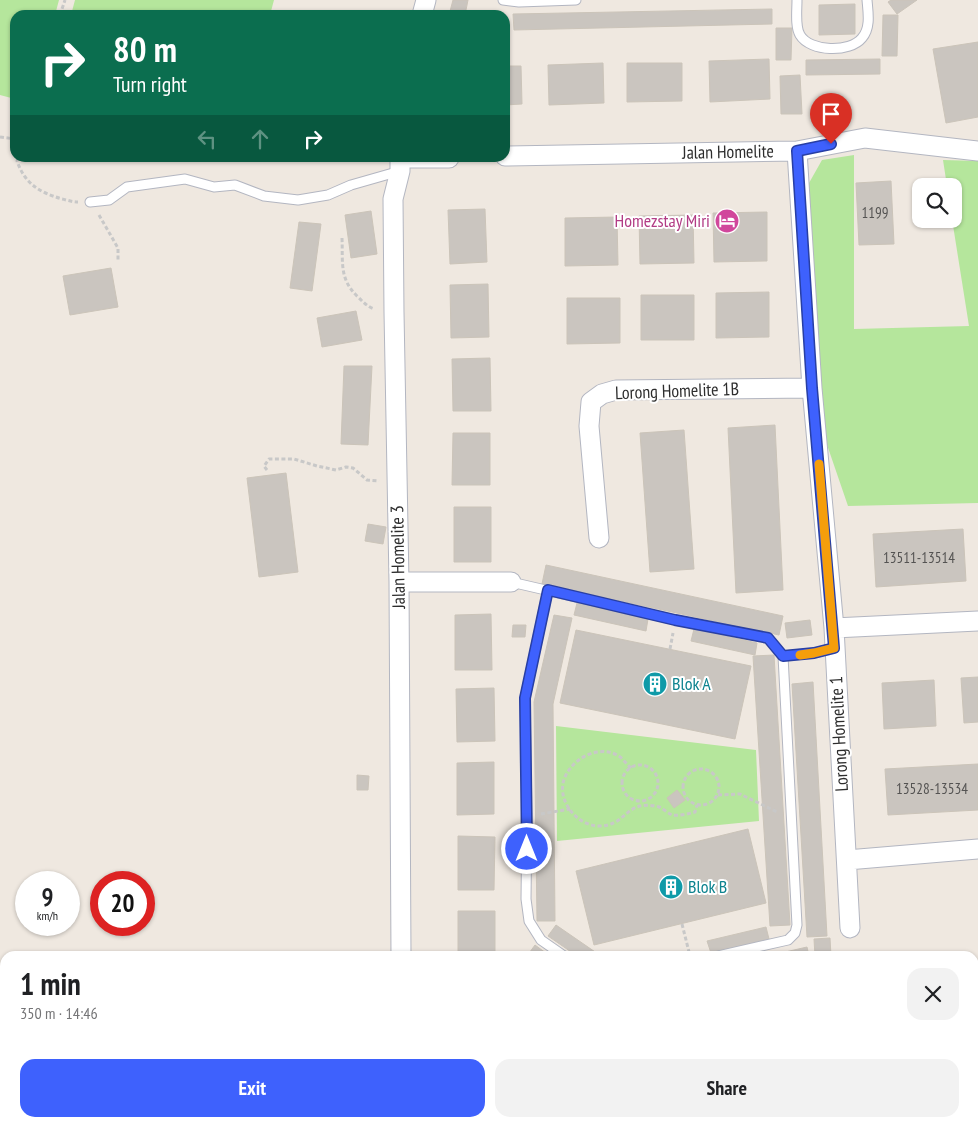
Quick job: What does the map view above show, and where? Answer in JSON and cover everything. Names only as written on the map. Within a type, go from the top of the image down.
[{"type":"street","name":"Jalan Homelite","points":[[510,156],[797,151],[865,138],[978,151]]},
{"type":"street","name":"Lorong Homelite 1","points":[[797,151],[812,388],[834,628],[850,928]]},
{"type":"street","name":"Jalan Homelite 3","points":[[400,162],[394,199],[394,312],[399,582],[401,951]]},
{"type":"street","name":"Lorong Homelite 1B","points":[[599,538],[589,426],[591,402],[602,394],[616,390],[812,388]]},
{"type":"street","points":[[399,582],[511,582]]},
{"type":"street","points":[[834,628],[978,621]]},
{"type":"street","points":[[847,860],[978,849]]},
{"type":"lane","points":[[503,0],[519,2],[576,0]]},
{"type":"lane","points":[[797,0],[798,33],[806,43],[817,48],[851,47],[863,37],[868,23],[868,0]]},
{"type":"lane","points":[[90,202],[109,200],[127,187],[185,178],[214,187],[235,185],[264,196],[298,200],[328,195],[400,162]]},
{"type":"lane","points":[[511,582],[675,620],[768,638],[783,656],[797,925],[795,933],[788,940],[740,951]]},
{"type":"lane","points":[[548,590],[525,698],[526,899],[529,922],[541,940],[557,951]]},
{"type":"lane","points":[[783,656],[814,653],[834,648]]},
{"type":"path","points":[[17,162],[28,181],[44,193],[74,202],[90,202],[118,248],[118,262]]},
{"type":"path","points":[[342,238],[344,277],[350,289],[370,308],[385,313],[394,312]]},
{"type":"path","points":[[267,470],[264,466],[269,459],[294,458],[336,470],[346,467],[353,468],[367,480],[397,484]]},
{"type":"path","points":[[630,768],[617,755],[603,751],[588,754],[573,765],[563,784],[565,802],[574,815],[583,822],[599,826],[612,824],[636,808],[658,806],[672,814],[686,815],[695,812],[697,805]]},
{"type":"path","points":[[639,765],[645,766],[654,772],[657,777],[655,793],[645,801],[638,802],[627,797],[621,785],[625,773],[630,768],[639,765]]},
{"type":"path","points":[[696,769],[708,770],[717,778],[719,783],[718,795],[709,804],[697,805],[687,798],[683,787],[686,776],[696,769]]},
{"type":"path","points":[[718,795],[740,794],[792,819]]},
{"type":"path","points":[[636,808],[638,802]]},
{"type":"path","points":[[527,816],[570,809]]},
{"type":"path","points":[[682,924],[689,951]]},
{"type":"green space","points":[[0,0],[59,0],[56,10],[10,10],[10,98],[0,95]]},
{"type":"green space","points":[[75,0],[274,0],[271,10],[72,10]]},
{"type":"green space","points":[[854,155],[854,329],[969,326],[953,228],[962,228],[962,178],[946,178],[943,160],[978,161],[978,503],[848,506],[824,436],[809,183],[822,160]]},
{"type":"green space","points":[[556,726],[756,750],[759,821],[557,841]]},
{"type":"building","points":[[453,0],[468,0],[466,10],[450,10]]},
{"type":"building","points":[[891,0],[917,0],[897,14],[888,2]]},
{"type":"building","points":[[855,4],[855,34],[819,35],[819,5]]},
{"type":"building","points":[[772,9],[772,24],[514,30],[513,14]]},
{"type":"building","points":[[883,15],[898,15],[897,56],[882,56]]},
{"type":"building","points":[[776,28],[792,28],[791,60],[776,60]]},
{"type":"building","points":[[978,42],[978,117],[946,123],[933,49]]},
{"type":"building","points":[[769,59],[770,99],[710,102],[709,61]]},
{"type":"building","points":[[880,59],[880,74],[806,75],[806,60]]},
{"type":"building","points":[[603,63],[604,103],[549,105],[548,65]]},
{"type":"building","points":[[627,63],[682,63],[682,101],[627,102]]},
{"type":"building","points":[[510,66],[521,66],[522,104],[510,105]]},
{"type":"building","points":[[800,75],[802,114],[781,114],[780,76]]},
{"type":"building","points":[[891,181],[894,244],[859,245],[856,183]]},
{"type":"building","points":[[485,209],[487,262],[450,264],[448,210]]},
{"type":"building","points":[[371,211],[377,254],[351,258],[345,215]]},
{"type":"building","points":[[767,212],[767,261],[714,262],[713,213]]},
{"type":"building","points":[[693,215],[694,263],[640,264],[639,216]]},
{"type":"building","points":[[617,217],[618,265],[565,266],[565,218]]},
{"type":"building","points":[[299,222],[321,224],[312,291],[290,288]]},
{"type":"building","points":[[111,268],[118,307],[70,315],[63,276]]},
{"type":"building","points":[[488,284],[489,337],[451,338],[450,285]]},
{"type":"building","points":[[769,292],[769,337],[716,338],[716,293]]},
{"type":"building","points":[[641,295],[694,295],[694,340],[641,340]]},
{"type":"building","points":[[567,298],[620,298],[620,343],[567,344]]},
{"type":"building","points":[[356,311],[362,340],[322,347],[317,318]]},
{"type":"building","points":[[490,358],[491,411],[453,411],[452,359]]},
{"type":"building","points":[[344,366],[372,366],[368,445],[341,444]]},
{"type":"building","points":[[775,425],[783,590],[736,593],[728,428]]},
{"type":"building","points":[[684,430],[694,569],[650,572],[640,433]]},
{"type":"building","points":[[453,433],[490,433],[490,485],[452,485]]},
{"type":"building","points":[[286,473],[298,572],[259,577],[247,478]]},
{"type":"building","points":[[454,507],[491,507],[491,562],[454,562]]},
{"type":"building","points":[[368,524],[386,527],[383,544],[365,541]]},
{"type":"building","points":[[963,529],[966,581],[876,587],[873,534]]},
{"type":"building","points":[[546,565],[783,616],[779,635],[542,584]]},
{"type":"building","points":[[577,603],[648,619],[646,631],[574,615]]},
{"type":"building","points":[[491,614],[492,670],[455,670],[455,615]]},
{"type":"building","points":[[554,615],[572,618],[553,704],[555,921],[537,921],[534,702]]},
{"type":"building","points":[[810,620],[812,635],[787,638],[785,623]]},
{"type":"building","points":[[513,625],[526,625],[525,637],[512,637]]},
{"type":"building","points":[[694,629],[757,643],[755,655],[691,641]]},
{"type":"building","name":"Blok A","points":[[576,630],[751,666],[735,739],[560,703]]},
{"type":"building","points":[[774,655],[790,925],[770,926],[753,656]]},
{"type":"building","points":[[978,677],[978,722],[964,723],[961,678]]},
{"type":"building","points":[[934,680],[936,726],[884,729],[882,683]]},
{"type":"building","points":[[813,682],[827,936],[807,937],[792,684]]},
{"type":"building","points":[[494,688],[495,741],[457,742],[456,689]]},
{"type":"building","points":[[494,762],[494,814],[457,815],[457,763]]},
{"type":"building","points":[[978,764],[978,810],[888,815],[885,769]]},
{"type":"building","points":[[357,775],[369,776],[368,790],[357,790]]},
{"type":"building","points":[[677,790],[685,800],[674,808],[667,798]]},
{"type":"building","name":"Blok B","points":[[748,829],[766,903],[594,945],[576,871]]},
{"type":"building","points":[[458,836],[495,837],[494,890],[458,890]]},
{"type":"building","points":[[458,911],[495,911],[495,951],[458,951]]},
{"type":"building","points":[[556,925],[594,951],[570,951],[548,936]]},
{"type":"building","points":[[766,927],[769,939],[719,951],[710,951],[707,941]]},
{"type":"building","points":[[830,938],[831,951],[815,951],[814,939]]},
{"type":"building","points":[[535,945],[543,951],[531,951]]},
{"type":"building","points":[[807,947],[808,951],[790,951]]},
{"type":"slow traffic","points":[[800,655],[834,648],[834,628],[819,464]]},
{"type":"place","name":"Homezstay Miri","points":[[727,221]]},
{"type":"place","name":"Blok A","points":[[655,684]]},
{"type":"place","name":"Blok B","points":[[671,887]]},
{"type":"route","points":[[527,849],[525,698],[548,590],[675,620],[768,638],[783,656],[814,653],[834,648],[834,628],[812,388],[797,151],[831,144]]}]
